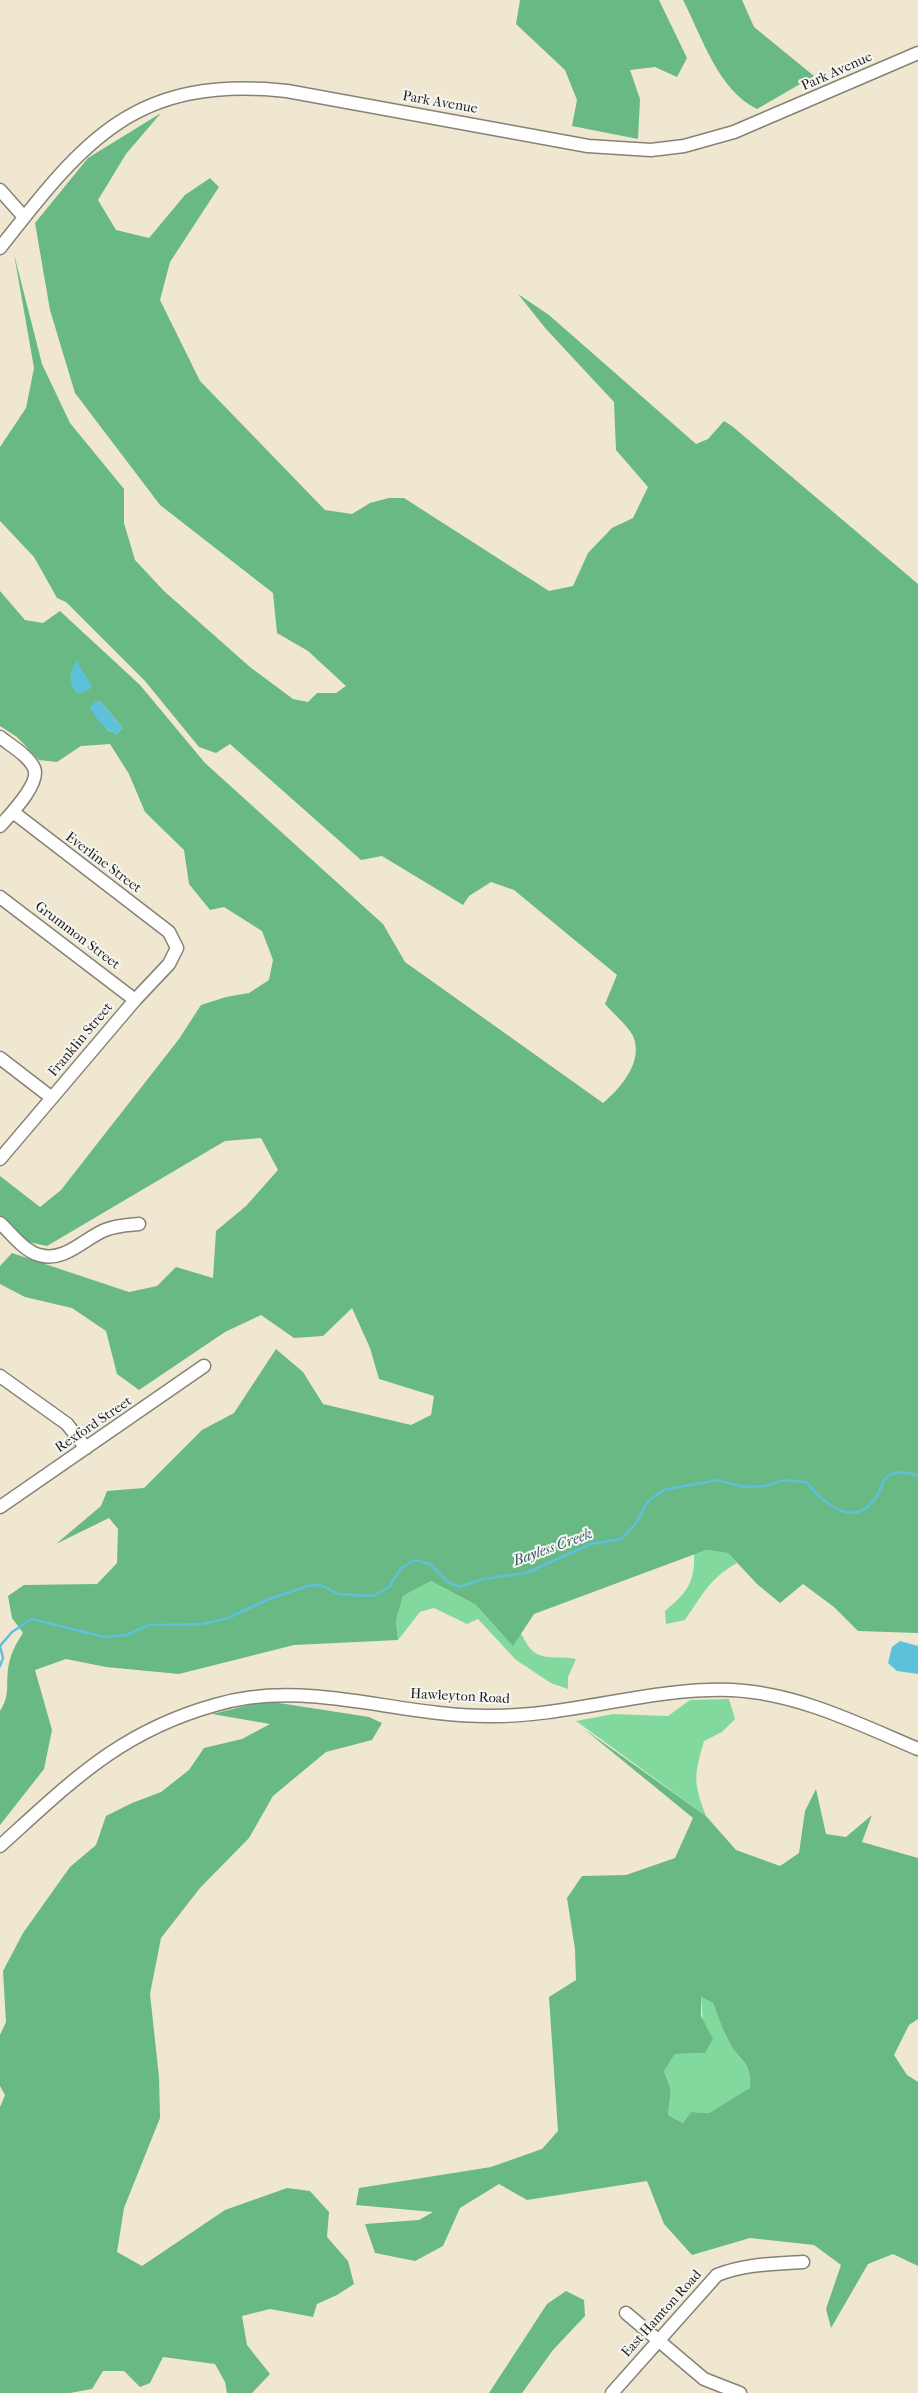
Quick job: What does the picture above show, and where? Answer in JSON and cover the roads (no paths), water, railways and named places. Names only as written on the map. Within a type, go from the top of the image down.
[{"type":"street","name":"Park Avenue","points":[[0,248],[67,165],[103,133],[141,110],[194,92],[240,87],[286,91],[588,146],[651,150],[684,146],[734,132],[918,53]]},
{"type":"street","points":[[0,190],[24,217]]},
{"type":"street","points":[[0,737],[28,759],[35,769],[35,774],[27,794],[0,826]]},
{"type":"street","name":"Everline Street","points":[[12,812],[169,932],[174,939]]},
{"type":"street","name":"Grummon Street","points":[[0,897],[135,1000]]},
{"type":"street","name":"Franklin Street","points":[[0,1159],[135,1000],[170,964],[178,948],[174,939]]},
{"type":"street","points":[[0,1058],[52,1098]]},
{"type":"street","points":[[0,1224],[38,1255],[51,1256],[79,1248],[103,1231],[116,1226],[139,1224]]},
{"type":"street","name":"Rexford Street","points":[[0,1507],[204,1366]]},
{"type":"street","points":[[0,1376],[67,1424],[86,1448]]},
{"type":"street","name":"Hawleyton Road","points":[[0,1846],[91,1765],[147,1730],[216,1704],[273,1694],[319,1695],[420,1712],[488,1716],[577,1708],[669,1694],[739,1691],[793,1700],[918,1749]]},
{"type":"street","name":"East Hamton Road","points":[[612,2393],[657,2340],[717,2275],[735,2268],[756,2264],[802,2262]]},
{"type":"street","points":[[626,2313],[704,2378],[740,2393]]},
{"type":"water","points":[[78,660],[79,666],[92,685],[89,690],[78,694],[72,686],[70,677]]},
{"type":"water","points":[[96,701],[100,701],[123,728],[116,734],[104,726],[92,711],[90,707]]},
{"type":"water","points":[[900,1641],[918,1646],[918,1674],[897,1671],[888,1663],[892,1647]]},
{"type":"waterway","name":"Bayless Creek","points":[[0,1666],[3,1658],[0,1646],[12,1632],[32,1619],[104,1637],[126,1635],[149,1625],[203,1624],[228,1618],[269,1599],[308,1586],[321,1585],[338,1594],[373,1596],[389,1587],[401,1568],[415,1560],[430,1564],[448,1582],[459,1587],[483,1579],[526,1573],[591,1544],[621,1539],[637,1522],[648,1501],[664,1490],[717,1480],[745,1487],[764,1486],[785,1480],[806,1482],[831,1505],[849,1513],[859,1512],[868,1506],[877,1496],[884,1480],[891,1474],[906,1473],[918,1475]]}]
